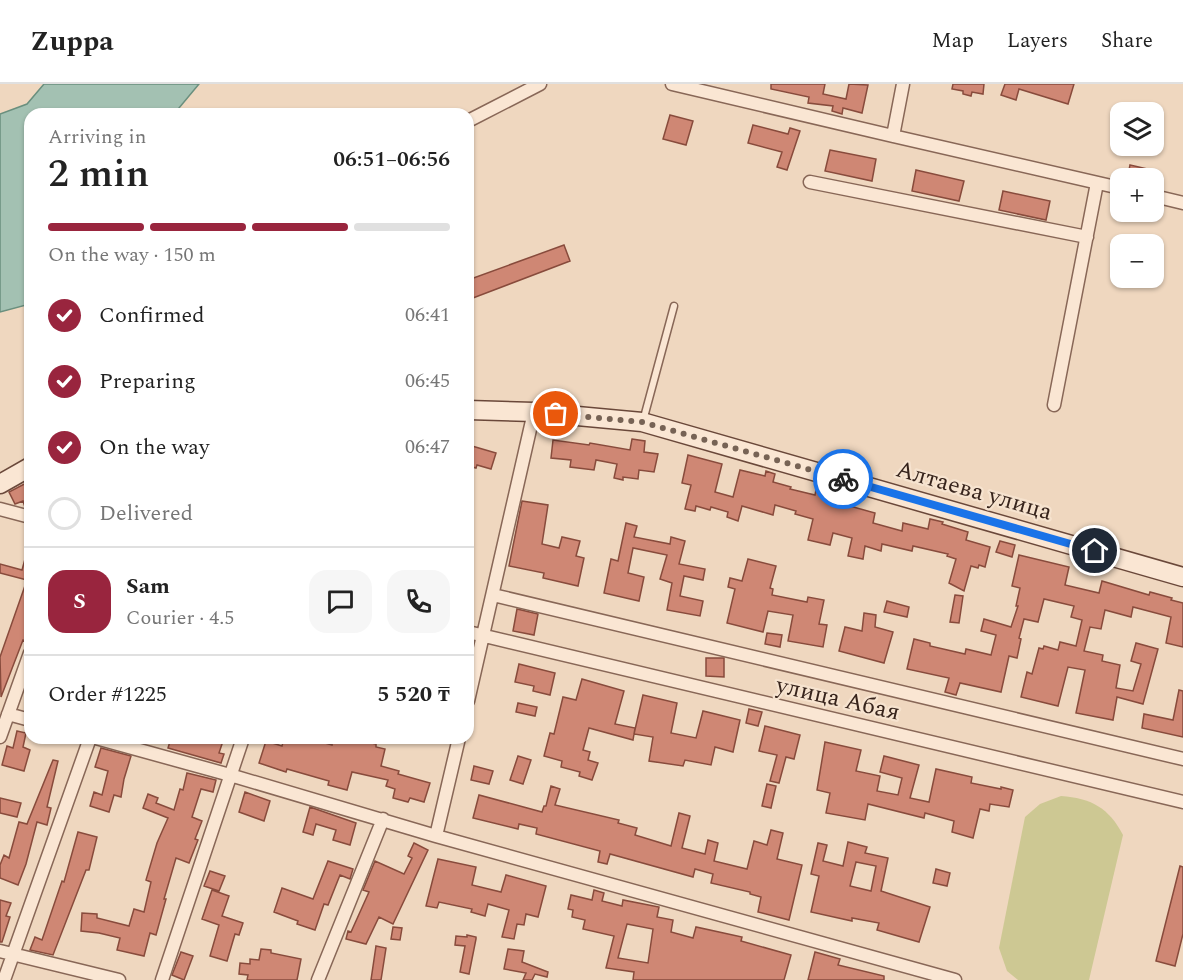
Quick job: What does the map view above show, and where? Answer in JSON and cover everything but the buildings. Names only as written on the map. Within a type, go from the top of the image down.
[{"type":"main road","name":"Алтаева улица","points":[[474,410],[534,412],[642,422],[1183,576]]},
{"type":"main road","points":[[0,484],[24,470]]},
{"type":"street","points":[[474,118],[540,84]]},
{"type":"street","points":[[672,84],[1110,186]]},
{"type":"street","points":[[892,136],[903,84]]},
{"type":"street","points":[[810,182],[1087,237]]},
{"type":"street","points":[[1054,405],[1097,183]]},
{"type":"street","points":[[1164,198],[1183,203]]},
{"type":"street","points":[[474,677],[534,412]]},
{"type":"street","points":[[0,509],[24,515]]},
{"type":"street","name":"улица Абая","points":[[493,595],[1183,759]]},
{"type":"street","name":"улица Абая","points":[[474,634],[1183,801]]},
{"type":"street","points":[[0,737],[24,670]]},
{"type":"street","points":[[8,714],[24,718]]},
{"type":"street","points":[[4,980],[88,744]]},
{"type":"street","points":[[118,744],[436,836],[955,980]]},
{"type":"street","points":[[162,980],[241,744]]},
{"type":"street","points":[[436,836],[458,744]]},
{"type":"street","points":[[318,980],[383,819]]},
{"type":"street","points":[[0,951],[119,980]]},
{"type":"lane","points":[[642,422],[674,306]]},
{"type":"shaded area","points":[[44,84],[199,84],[179,108],[24,108],[24,306],[0,312],[0,114],[27,104]]},
{"type":"shaded area","points":[[1061,796],[1081,799],[1098,806],[1112,818],[1123,835],[1089,980],[1018,980],[1007,971],[999,948],[1025,817],[1040,804]]},
{"type":"way so far","points":[[556,414],[642,422],[843,479]]},
{"type":"route","points":[[843,479],[1095,551]]}]
